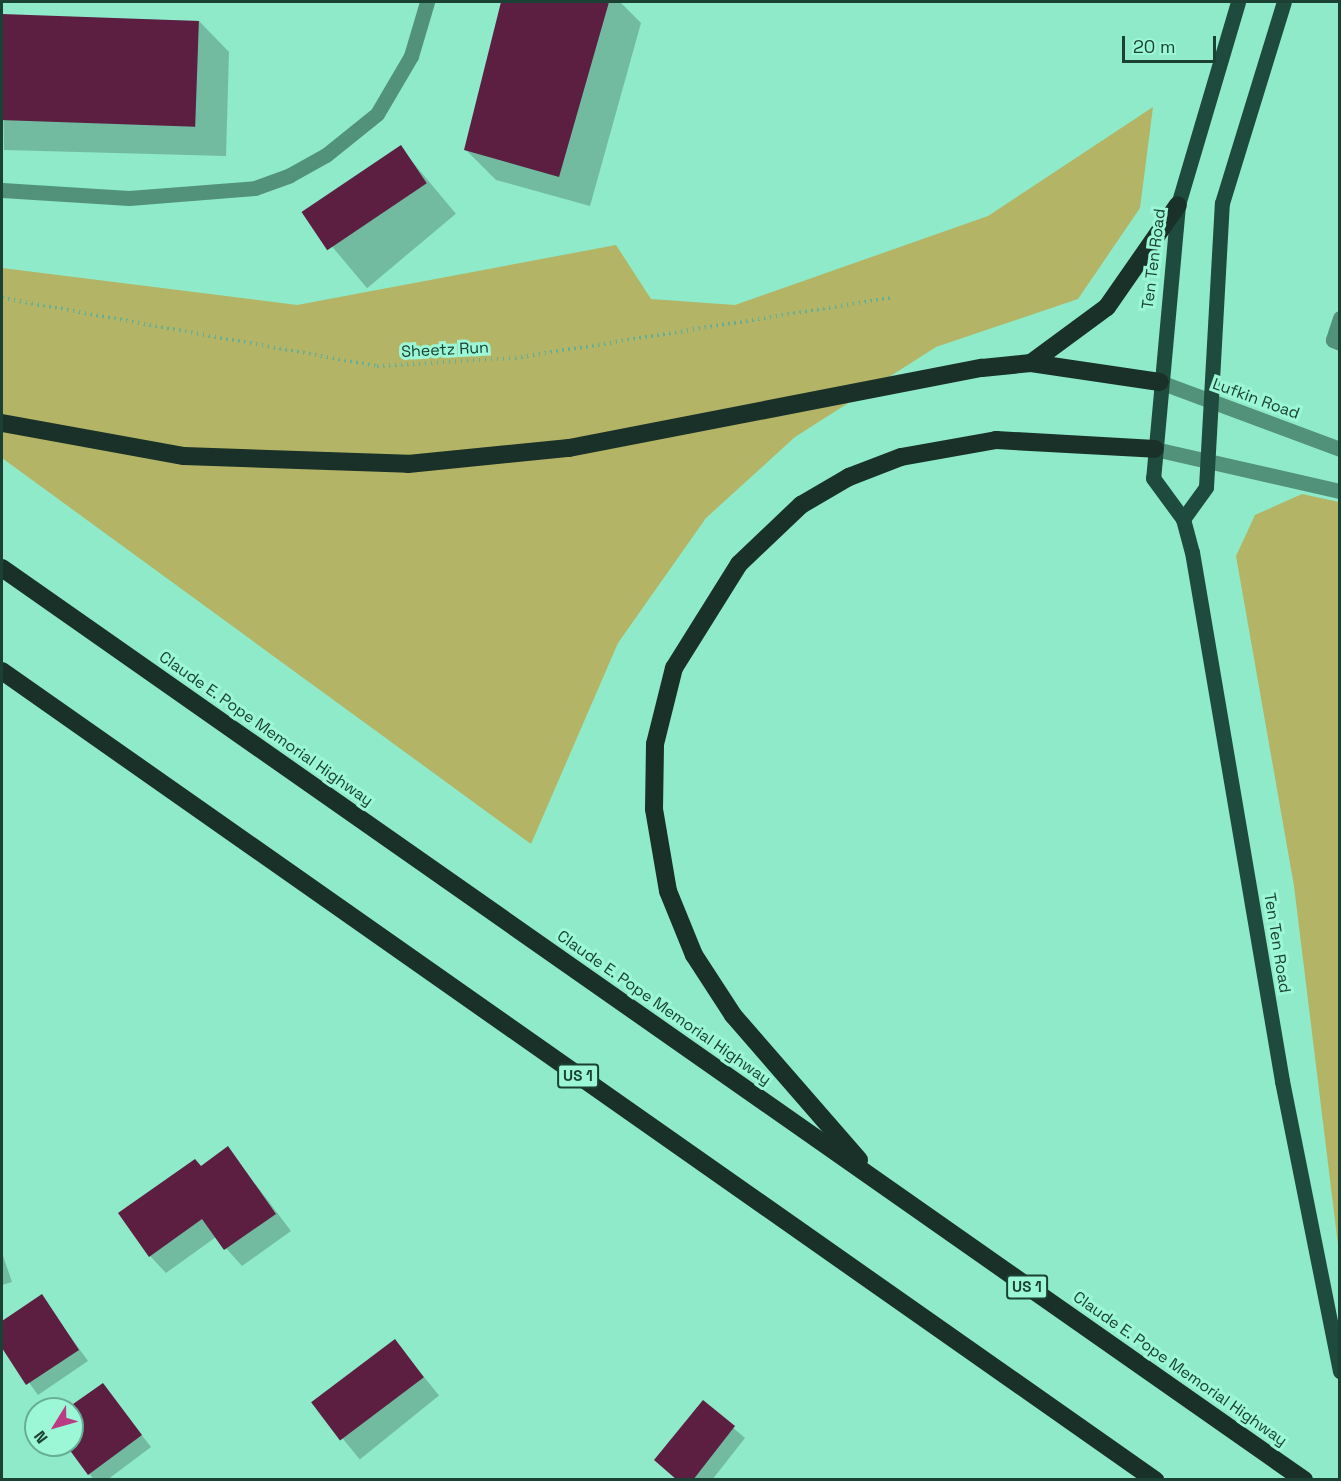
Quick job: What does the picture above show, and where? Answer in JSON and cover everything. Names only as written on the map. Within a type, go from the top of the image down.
[{"type":"highway","points":[[1031,363],[1107,306],[1178,205]]},
{"type":"highway","points":[[2,423],[184,456],[408,464],[569,448],[1031,363],[1160,382]]},
{"type":"highway","points":[[875,1179],[733,1015],[694,955],[668,891],[654,809],[655,744],[674,668],[739,564],[801,505],[849,477],[901,457],[996,440],[1155,449]]},
{"type":"highway","name":"Claude E. Pope Memorial Highway","points":[[2,568],[1304,1479]]},
{"type":"highway","name":"US 1","points":[[2,671],[1155,1479]]},
{"type":"main road","name":"Ten Ten Road","points":[[1238,2],[1178,205],[1153,478],[1183,519],[1282,1081],[1340,1371]]},
{"type":"main road","points":[[1183,519],[1206,487],[1209,401],[1222,203],[1284,2]]},
{"type":"street","points":[[2,190],[129,198],[255,188],[290,176],[326,155],[377,114],[411,56],[427,2]]},
{"type":"street","points":[[1340,318],[1333,340],[1340,343]]},
{"type":"street","name":"Lufkin Road","points":[[1160,382],[1340,449]]},
{"type":"street","points":[[1155,449],[1207,463],[1340,490]]},
{"type":"path","name":"Sheetz Run","points":[[2,298],[377,366],[515,358],[891,298]]},
{"type":"shaded area","points":[[1153,107],[1140,208],[1078,299],[936,347],[795,437],[706,518],[618,643],[531,844],[2,458],[2,268],[297,305],[616,245],[651,299],[735,305],[988,216]]},
{"type":"shaded area","points":[[1302,494],[1339,502],[1339,1253],[1294,886],[1236,556],[1255,515]]},
{"type":"building","points":[[501,2],[609,2],[559,177],[464,150]]},
{"type":"building","points":[[2,14],[199,21],[195,127],[2,120]]},
{"type":"building","points":[[401,145],[427,183],[327,250],[302,212]]},
{"type":"building","points":[[228,1146],[276,1214],[224,1250],[202,1219],[149,1257],[118,1213],[195,1159],[201,1166]]},
{"type":"building","points":[[42,1294],[79,1350],[26,1385],[2,1348],[2,1321]]},
{"type":"building","points":[[395,1339],[424,1377],[340,1441],[311,1402]]},
{"type":"building","points":[[103,1383],[142,1435],[88,1475],[75,1457],[84,1457],[83,1397]]},
{"type":"building","points":[[703,1400],[735,1426],[693,1480],[677,1480],[654,1460]]}]
